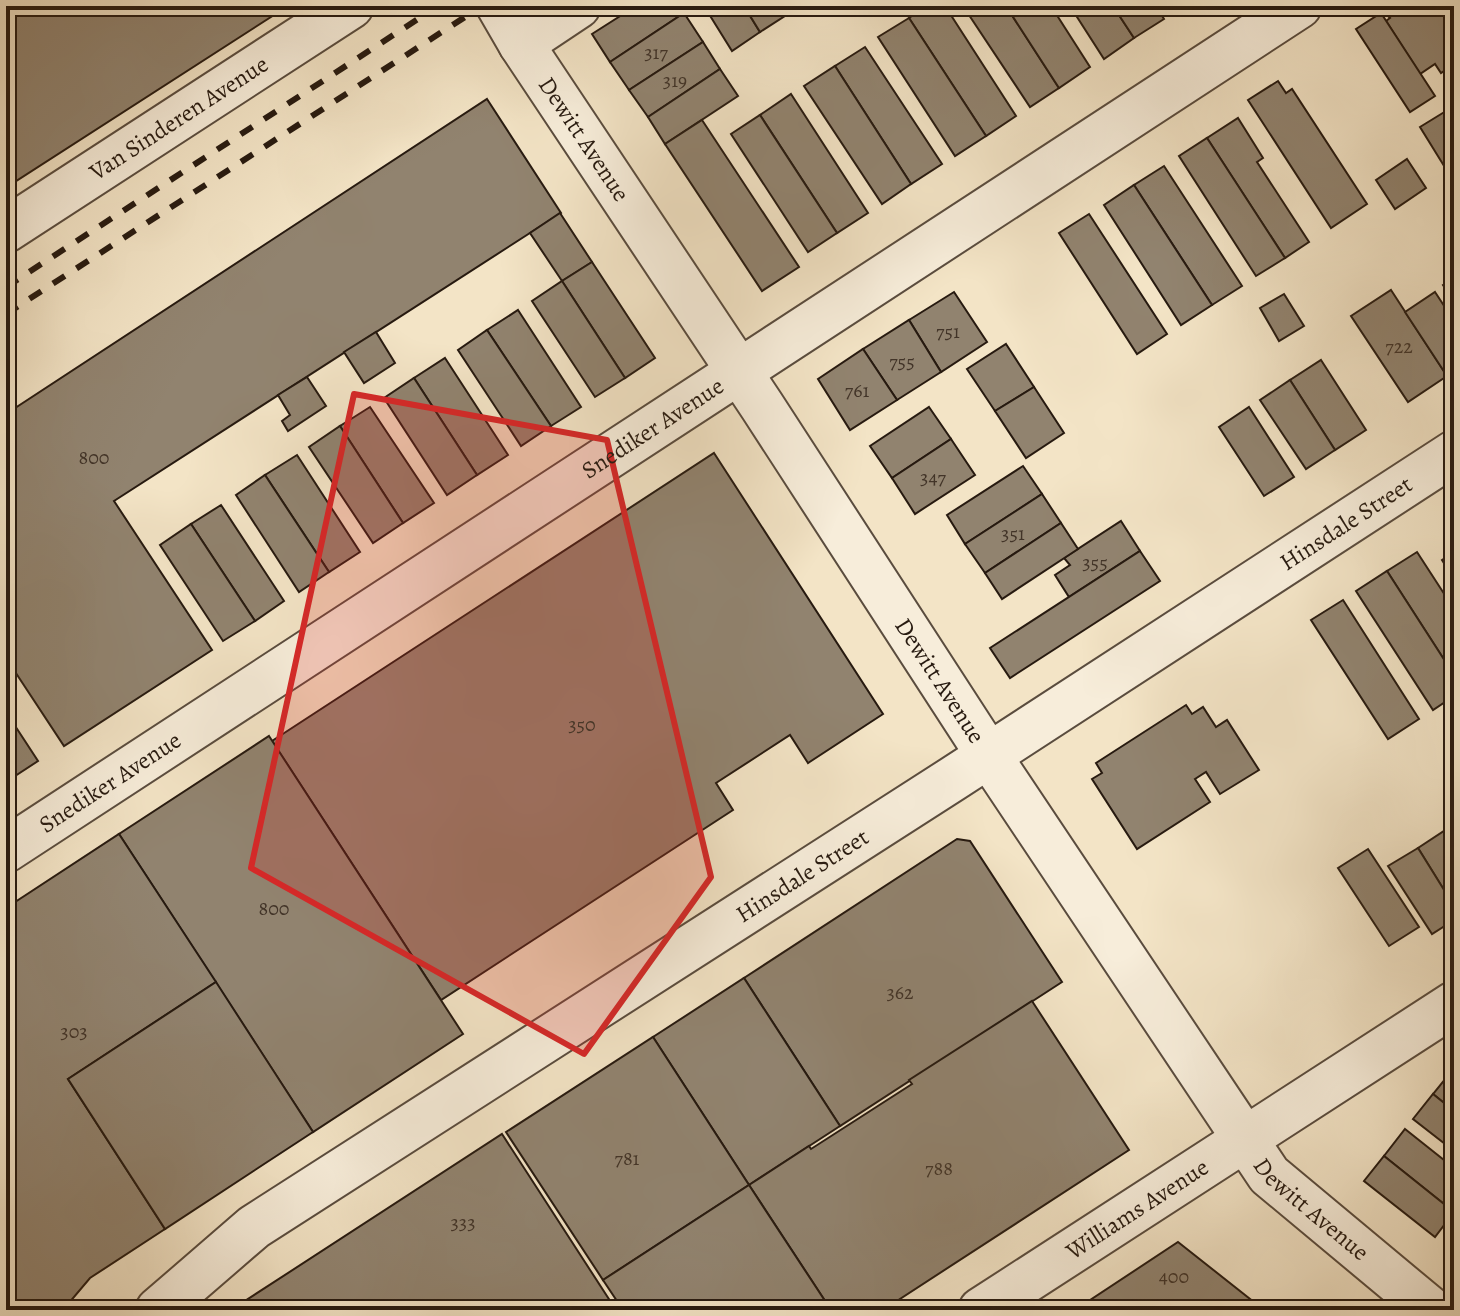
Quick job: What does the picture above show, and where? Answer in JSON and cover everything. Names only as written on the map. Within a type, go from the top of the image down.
[{"type":"street","name":"Van Sinderen Avenue","points":[[6,230],[351,6]]},
{"type":"street","name":"Dewitt Avenue","points":[[499,6],[989,756],[1269,1175],[1431,1310]]},
{"type":"street","points":[[521,44],[578,6]]},
{"type":"street","name":"Snediker Avenue","points":[[6,850],[1299,6]]},
{"type":"street","name":"Hinsdale Street","points":[[158,1310],[254,1227],[989,756],[1454,453]]},
{"type":"street","name":"Williams Avenue","points":[[981,1310],[1454,1004]]},
{"type":"highlighted area","points":[[354,394],[607,440],[711,877],[584,1054],[251,868]]},
{"type":"building","points":[[6,6],[288,6],[13,183],[6,172]]},
{"type":"building","points":[[636,6],[679,6],[684,13],[610,62],[592,34]]},
{"type":"building","points":[[704,6],[744,6],[760,32],[732,51]]},
{"type":"building","points":[[744,6],[782,6],[788,14],[760,32]]},
{"type":"building","points":[[926,6],[945,6],[1016,116],[986,136],[909,18]]},
{"type":"building","points":[[963,6],[1006,6],[1059,88],[1030,107]]},
{"type":"building","points":[[1006,6],[1051,6],[1090,67],[1059,88]]},
{"type":"building","points":[[1070,6],[1113,6],[1134,38],[1104,59]]},
{"type":"building","points":[[1113,6],[1156,6],[1164,19],[1134,38]]},
{"type":"building","points":[[1399,6],[1454,6],[1454,64],[1441,73],[1435,64],[1420,74],[1386,21],[1390,18],[1386,14]]},
{"type":"building","points":[[684,13],[703,42],[629,90],[610,62]]},
{"type":"building","points":[[1381,13],[1435,96],[1410,112],[1356,29]]},
{"type":"building","points":[[909,18],[986,136],[955,156],[878,37]]},
{"type":"building","points":[[703,42],[720,69],[648,117],[629,90]]},
{"type":"building","points":[[865,47],[942,164],[911,184],[835,66]]},
{"type":"building","points":[[835,66],[911,184],[882,204],[804,86]]},
{"type":"building","points":[[720,69],[738,96],[665,144],[648,117]]},
{"type":"building","points":[[1278,81],[1286,93],[1292,89],[1367,204],[1331,228],[1248,100]]},
{"type":"building","points":[[791,94],[868,213],[837,233],[760,115]]},
{"type":"building","points":[[487,99],[561,213],[114,501],[212,650],[64,746],[6,658],[6,414]]},
{"type":"building","points":[[1446,111],[1454,123],[1454,171],[1449,174],[1420,127]]},
{"type":"building","points":[[760,115],[837,233],[808,252],[731,134]]},
{"type":"building","points":[[1238,118],[1263,158],[1257,162],[1309,242],[1285,258],[1207,138]]},
{"type":"building","points":[[702,120],[799,267],[762,291],[665,144]]},
{"type":"building","points":[[1207,138],[1285,258],[1256,276],[1179,156]]},
{"type":"building","points":[[1407,159],[1426,188],[1395,209],[1376,180]]},
{"type":"building","points":[[1164,166],[1242,286],[1212,305],[1134,185]]},
{"type":"building","points":[[1134,185],[1212,305],[1181,325],[1104,205]]},
{"type":"building","points":[[560,213],[592,262],[562,281],[530,233]]},
{"type":"building","points":[[1089,214],[1167,334],[1137,354],[1059,233]]},
{"type":"building","points":[[592,262],[655,358],[625,378],[562,281]]},
{"type":"building","points":[[1454,278],[1454,302],[1443,285]]},
{"type":"building","points":[[562,281],[625,378],[595,397],[532,301]]},
{"type":"building","points":[[1391,290],[1447,376],[1408,402],[1351,316]]},
{"type":"building","points":[[954,292],[987,342],[941,372],[909,320]]},
{"type":"building","points":[[1435,292],[1454,321],[1454,372],[1447,376],[1405,312]]},
{"type":"building","points":[[1284,294],[1304,326],[1279,341],[1260,308]]},
{"type":"building","points":[[518,310],[581,407],[551,426],[487,330]]},
{"type":"building","points":[[909,320],[941,372],[897,400],[863,349]]},
{"type":"building","points":[[487,330],[551,426],[521,446],[458,350]]},
{"type":"building","points":[[376,332],[395,363],[364,383],[344,352]]},
{"type":"building","points":[[1006,344],[1034,387],[995,411],[967,369]]},
{"type":"building","points":[[863,349],[897,400],[850,430],[818,379]]},
{"type":"building","points":[[445,358],[508,455],[477,475],[414,378]]},
{"type":"building","points":[[1321,360],[1366,430],[1335,450],[1290,380]]},
{"type":"building","points":[[307,377],[326,406],[288,431],[282,421],[290,415],[278,395]]},
{"type":"building","points":[[414,378],[477,475],[447,495],[384,398]]},
{"type":"building","points":[[1290,380],[1335,450],[1306,469],[1260,400]]},
{"type":"building","points":[[1034,387],[1064,433],[1026,458],[995,411]]},
{"type":"building","points":[[370,407],[434,503],[403,523],[340,426]]},
{"type":"building","points":[[929,407],[951,439],[892,478],[870,446]]},
{"type":"building","points":[[1249,407],[1294,477],[1264,496],[1219,427]]},
{"type":"building","points":[[340,426],[403,523],[373,543],[309,447]]},
{"type":"building","points":[[951,439],[975,475],[915,514],[892,478]]},
{"type":"building","points":[[714,453],[883,714],[808,763],[790,735],[716,783],[733,810],[441,1000],[272,741]]},
{"type":"building","points":[[297,455],[360,552],[329,572],[265,475]]},
{"type":"building","points":[[1023,466],[1042,494],[965,544],[947,515]]},
{"type":"building","points":[[265,475],[329,572],[299,592],[236,495]]},
{"type":"building","points":[[1042,494],[1061,523],[985,573],[965,544]]},
{"type":"building","points":[[221,505],[284,601],[255,621],[191,524]]},
{"type":"building","points":[[1121,521],[1140,551],[1069,597],[1055,575],[1070,565],[1064,558]]},
{"type":"building","points":[[1061,523],[1078,549],[1002,599],[985,573]]},
{"type":"building","points":[[191,524],[255,621],[223,641],[160,545]]},
{"type":"building","points":[[1140,551],[1160,581],[1010,678],[990,648]]},
{"type":"building","points":[[1417,552],[1454,609],[1454,675],[1387,571]]},
{"type":"building","points":[[1454,552],[1454,579],[1442,560]]},
{"type":"building","points":[[1387,571],[1454,675],[1454,696],[1433,710],[1356,591]]},
{"type":"building","points":[[1343,600],[1419,719],[1388,739],[1311,620]]},
{"type":"building","points":[[1186,705],[1192,714],[1203,707],[1216,727],[1227,720],[1259,770],[1220,794],[1206,772],[1195,779],[1210,802],[1137,849],[1092,779],[1102,773],[1096,763]]},
{"type":"building","points":[[6,712],[38,761],[6,782]]},
{"type":"building","points":[[269,736],[463,1034],[313,1132],[119,834]]},
{"type":"building","points":[[1447,829],[1454,840],[1454,906],[1418,848]]},
{"type":"building","points":[[119,834],[216,982],[68,1079],[165,1229],[90,1278],[63,1310],[6,1310],[6,908]]},
{"type":"building","points":[[957,839],[970,841],[1062,982],[840,1126],[744,978]]},
{"type":"building","points":[[1418,848],[1454,906],[1454,920],[1432,934],[1388,866]]},
{"type":"building","points":[[1368,849],[1419,927],[1389,946],[1338,868]]},
{"type":"building","points":[[744,978],[840,1126],[749,1185],[653,1037]]},
{"type":"building","points":[[216,982],[313,1132],[165,1229],[68,1079]]},
{"type":"building","points":[[1032,1001],[1129,1150],[883,1310],[831,1310],[749,1185],[912,1084],[909,1080]]},
{"type":"building","points":[[653,1037],[749,1185],[603,1280],[506,1132]]},
{"type":"building","points":[[1454,1068],[1454,1111],[1433,1094]]},
{"type":"building","points":[[1433,1094],[1454,1111],[1454,1151],[1413,1119]]},
{"type":"building","points":[[1405,1129],[1454,1168],[1454,1212],[1384,1156]]},
{"type":"building","points":[[502,1134],[616,1310],[231,1310]]},
{"type":"building","points":[[1384,1156],[1454,1212],[1435,1237],[1364,1181]]},
{"type":"building","points":[[749,1185],[831,1310],[623,1310],[603,1280]]},
{"type":"building","points":[[1178,1242],[1264,1310],[1075,1310]]},
{"type":"railway","points":[[6,287],[438,6]]},
{"type":"railway","points":[[6,314],[482,6]]}]
